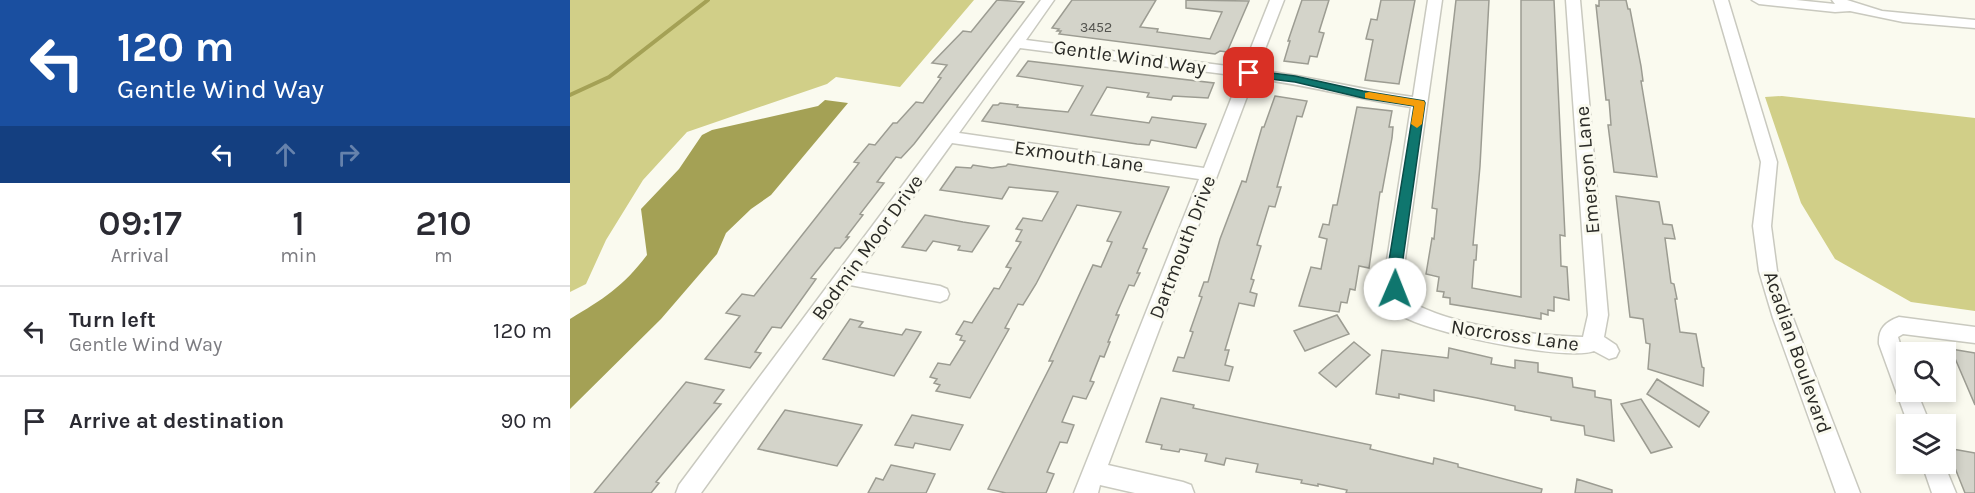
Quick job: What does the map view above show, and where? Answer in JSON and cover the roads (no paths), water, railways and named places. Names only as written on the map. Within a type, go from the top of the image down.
[{"type":"street","name":"Bodmin Moor Drive","points":[[687,493],[1048,0]]},
{"type":"street","name":"Dartmouth Drive","points":[[1090,483],[1277,0]]},
{"type":"street","points":[[1420,103],[1435,0]]},
{"type":"street","name":"Emerson Lane","points":[[1573,0],[1601,345]]},
{"type":"street","name":"Acadian Boulevard","points":[[1720,0],[1769,162],[1762,226],[1768,271],[1848,493]]},
{"type":"street","points":[[1759,0],[1835,8],[1844,4],[1865,10],[1975,24]]},
{"type":"street","points":[[1865,10],[1866,5],[1875,3],[1975,13]]},
{"type":"street","name":"Gentle Wind Way","points":[[1017,43],[1295,79],[1363,95],[1420,103]]},
{"type":"street","name":"Norcross Lane","points":[[1420,103],[1394,273],[1396,310],[1438,325],[1567,345],[1601,345]]},
{"type":"street","name":"Exmouth Lane","points":[[948,137],[1209,175]]},
{"type":"street","points":[[846,277],[940,294]]},
{"type":"street","points":[[1915,414],[1889,344],[1888,334],[1899,325],[1975,335]]},
{"type":"street","points":[[1937,474],[1944,493]]},
{"type":"street","points":[[1090,483],[1183,493]]},
{"type":"waterway","points":[[570,95],[609,77],[708,0]]}]
